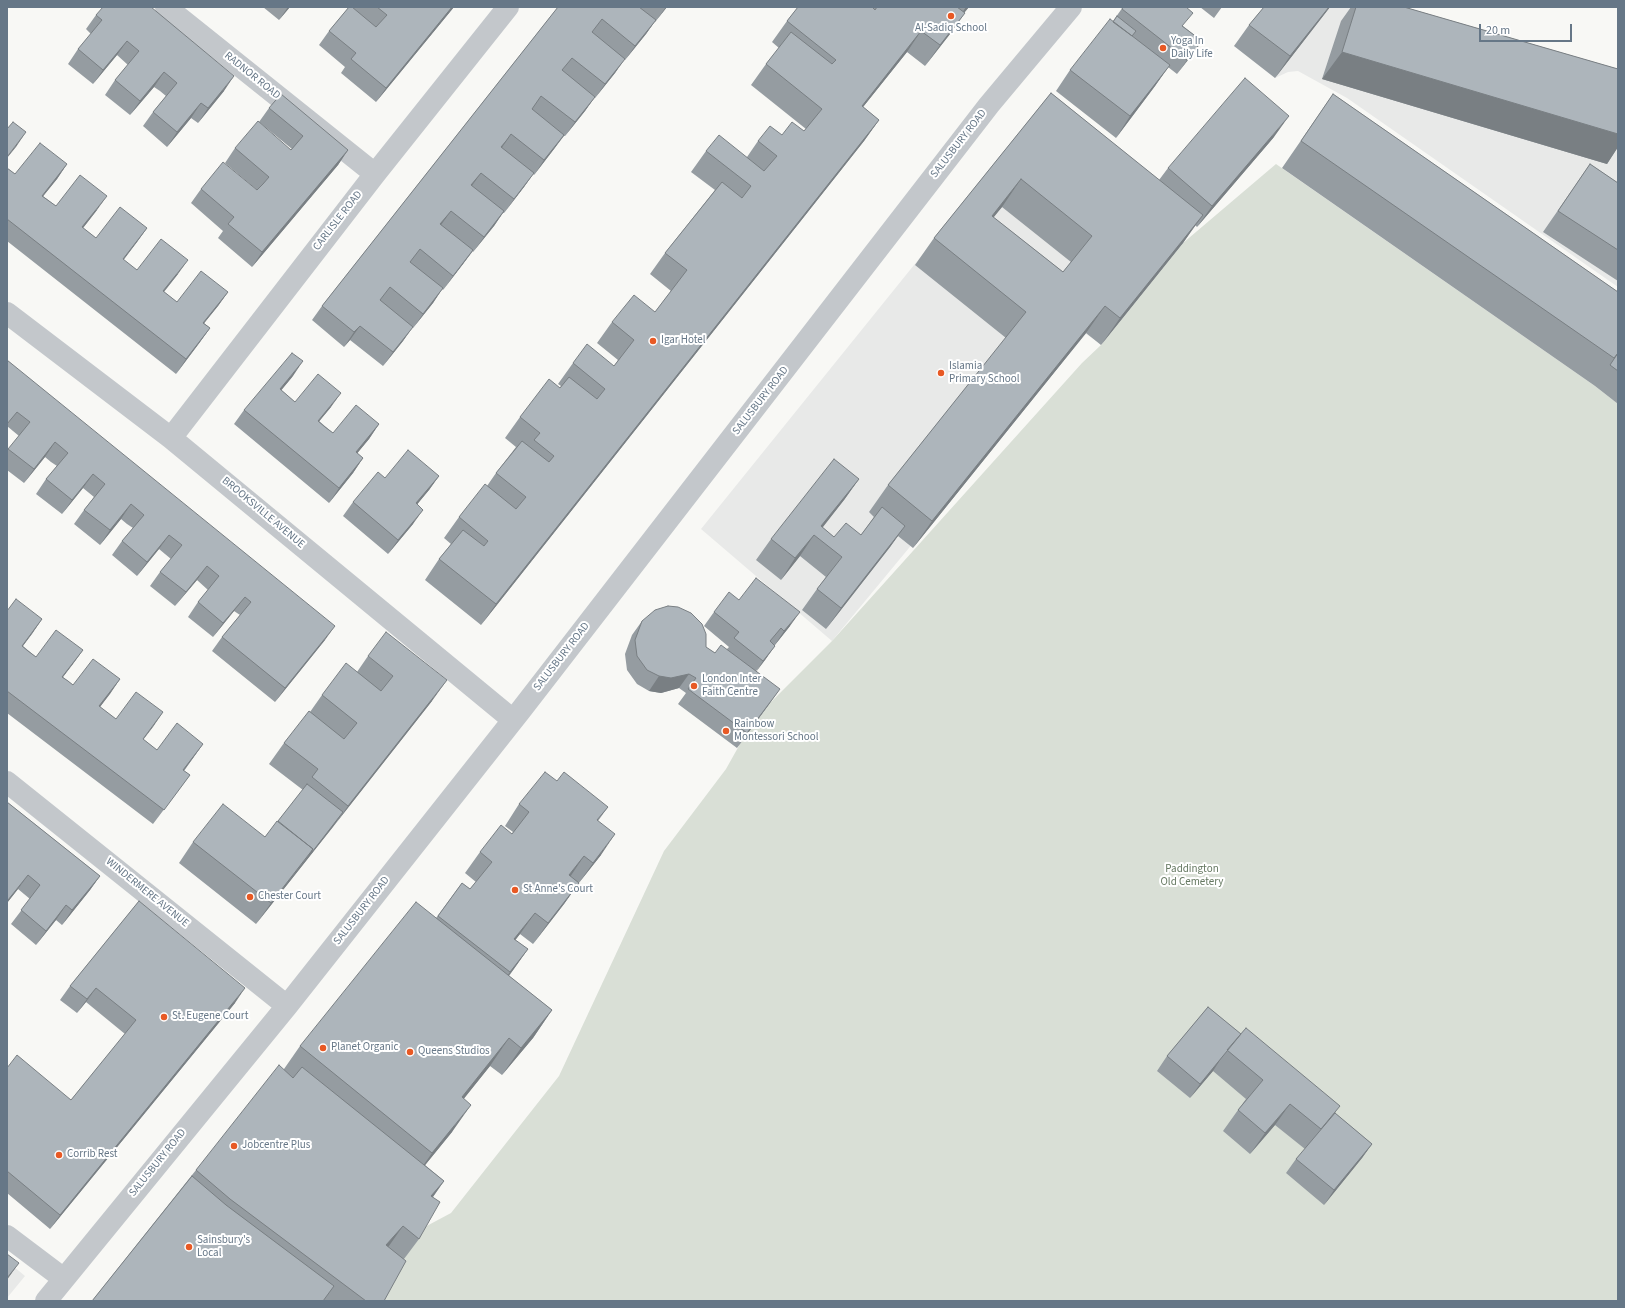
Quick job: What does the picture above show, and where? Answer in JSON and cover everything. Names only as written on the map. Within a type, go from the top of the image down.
[{"type":"street","name":"RADNOR ROAD","points":[[166,7],[375,174]]},
{"type":"street","name":"CARLISLE ROAD","points":[[171,438],[375,174],[508,7]]},
{"type":"street","name":"SALUSBURY ROAD","points":[[46,1301],[287,1006],[513,720],[989,105],[1071,7]]},
{"type":"street","name":"BROOKSVILLE AVENUE","points":[[7,314],[171,438],[513,720]]},
{"type":"street","name":"WINDERMERE AVENUE","points":[[7,782],[287,1006]]},
{"type":"street","points":[[7,1236],[64,1279]]},
{"type":"shaded area","points":[[1265,7],[1383,7],[1618,85],[1618,287],[1347,98],[1298,71],[1288,72],[1275,78],[1234,46]]},
{"type":"shaded area","name":"Islamia Primary School","points":[[1031,120],[1101,344],[1086,334],[832,641],[701,529]]},
{"type":"shaded area","points":[[7,1261],[25,1276],[7,1298]]},
{"type":"green space","name":"Paddington Old Cemetery","points":[[1276,164],[1595,386],[1618,404],[1618,1301],[380,1301],[421,1229],[451,1213],[559,1076],[664,851],[726,769],[740,744],[770,703],[832,641],[1082,363],[1101,345],[1183,243]]},
{"type":"building","points":[[103,7],[151,7],[234,76],[208,108],[201,103],[177,132],[153,112],[177,83],[170,77],[164,72],[140,101],[115,80],[139,51],[127,41],[103,70],[78,49],[102,20],[96,15]]},
{"type":"building","points":[[349,7],[352,7],[376,27],[387,15],[377,7],[452,7],[386,88],[351,59],[356,53],[329,31]]},
{"type":"building","points":[[558,7],[639,7],[656,20],[635,46],[602,19],[592,32],[625,59],[605,84],[572,58],[562,70],[595,97],[575,122],[541,96],[532,109],[564,135],[544,160],[511,134],[501,147],[534,173],[514,199],[481,173],[471,185],[504,211],[484,237],[451,211],[440,224],[473,250],[453,276],[420,249],[410,262],[443,288],[423,314],[390,287],[380,300],[413,327],[393,352],[360,326],[354,332],[322,306]]},
{"type":"building","points":[[798,7],[872,7],[875,10],[877,7],[957,7],[965,13],[940,45],[921,31],[862,106],[879,120],[496,604],[439,559],[463,530],[484,546],[488,541],[459,517],[485,484],[516,509],[526,497],[496,473],[522,441],[549,462],[554,456],[534,440],[540,433],[520,417],[549,379],[560,388],[569,377],[597,399],[605,389],[573,363],[587,344],[614,366],[634,340],[612,322],[634,295],[655,312],[687,270],[665,253],[722,182],[742,198],[751,186],[706,151],[719,135],[764,171],[777,156],[758,141],[770,126],[782,135],[792,122],[804,131],[822,109],[766,64],[791,32],[832,64],[836,60],[787,21]]},
{"type":"building","points":[[1123,7],[1186,7],[1193,13],[1182,26],[1202,41],[1187,60],[1122,9]]},
{"type":"building","points":[[1264,7],[1329,7],[1290,56],[1249,25]]},
{"type":"building","points":[[1356,7],[1404,7],[1618,69],[1618,134],[1342,52]]},
{"type":"building","points":[[1117,16],[1136,31],[1132,36],[1113,22]]},
{"type":"building","points":[[1110,19],[1170,65],[1130,116],[1070,70]]},
{"type":"building","points":[[1245,78],[1289,116],[1212,206],[1168,168]]},
{"type":"building","points":[[1051,93],[1203,215],[1120,318],[1105,306],[932,521],[888,485],[1026,312],[934,238]],"holes":[[[1021,179],[1092,236],[1063,272],[992,216]]]},
{"type":"building","points":[[281,94],[348,150],[262,252],[228,224],[234,217],[201,189],[223,162],[257,190],[269,177],[235,148],[258,121],[291,150],[303,136],[269,108]]},
{"type":"building","points":[[1333,94],[1618,292],[1618,353],[1614,358],[1301,141]]},
{"type":"building","points":[[13,122],[26,132],[7,157],[7,129]]},
{"type":"building","points":[[40,143],[67,164],[42,196],[56,206],[80,175],[107,196],[82,227],[96,238],[120,207],[147,228],[123,259],[137,270],[161,239],[188,260],[163,291],[177,302],[201,271],[228,292],[203,323],[210,328],[186,359],[7,219],[7,168],[15,174]]},
{"type":"building","points":[[1590,164],[1618,183],[1618,250],[1558,211]]},
{"type":"building","points":[[292,353],[303,361],[280,389],[295,402],[318,374],[341,393],[318,421],[325,427],[333,433],[356,405],[379,424],[356,452],[363,458],[339,488],[244,410]]},
{"type":"building","points":[[1618,353],[1618,371],[1610,365]]},
{"type":"building","points":[[7,360],[335,626],[285,688],[222,637],[251,602],[245,597],[223,623],[198,602],[219,576],[207,566],[186,592],[160,572],[182,545],[169,535],[147,562],[122,541],[144,515],[131,504],[110,530],[84,510],[105,484],[93,474],[72,500],[46,479],[68,453],[55,442],[34,469],[8,449],[30,422],[17,412],[7,424]]},
{"type":"building","points":[[408,450],[439,476],[416,503],[423,510],[398,540],[353,502],[378,472],[385,478]]},
{"type":"building","points":[[834,459],[859,479],[821,526],[834,537],[846,523],[861,535],[882,507],[905,526],[841,608],[817,589],[842,557],[814,535],[795,558],[771,539]]},
{"type":"building","points":[[756,578],[800,612],[784,631],[781,628],[770,641],[775,646],[763,661],[734,638],[739,632],[714,612],[729,592],[739,600]]},
{"type":"building","points":[[16,599],[42,619],[22,646],[28,651],[36,657],[56,630],[83,650],[62,677],[73,685],[93,659],[120,679],[99,706],[116,719],[136,692],[163,712],[143,739],[157,750],[177,723],[203,744],[183,770],[190,775],[164,810],[7,691],[7,611]]},
{"type":"building","name":"London Inter Faith Centre","points":[[668,606],[678,607],[691,613],[702,624],[706,634],[706,647],[715,653],[721,645],[780,689],[747,733],[688,689],[696,678],[689,674],[671,678],[659,676],[647,670],[637,656],[635,640],[642,621],[655,610]]},
{"type":"building","points":[[386,632],[447,680],[348,806],[312,777],[318,769],[284,743],[309,711],[344,739],[357,723],[322,695],[346,663],[381,691],[393,676],[368,656]]},
{"type":"building","name":"St Anne's Court","points":[[545,772],[557,781],[564,772],[608,807],[597,820],[615,834],[593,863],[584,856],[569,875],[579,883],[548,923],[535,913],[514,939],[528,949],[510,972],[438,916],[462,883],[470,889],[492,862],[480,852],[501,825],[512,834],[529,812],[519,804]]},
{"type":"building","points":[[307,784],[343,812],[309,856],[313,849],[278,821]]},
{"type":"building","points":[[7,802],[100,876],[72,910],[66,905],[46,931],[21,910],[40,885],[28,875],[8,900],[7,899]]},
{"type":"building","points":[[223,804],[265,837],[277,821],[313,849],[271,903],[193,842]]},
{"type":"building","points":[[139,901],[245,988],[60,1215],[7,1171],[7,1068],[17,1055],[71,1100],[136,1020],[96,988],[87,999],[70,986]]},
{"type":"building","name":"Queens Studios","points":[[416,902],[552,1010],[521,1048],[509,1038],[462,1097],[471,1105],[432,1153],[300,1046]]},
{"type":"building","points":[[1208,1007],[1241,1034],[1200,1084],[1167,1056]]},
{"type":"building","points":[[1246,1028],[1340,1106],[1321,1129],[1290,1104],[1265,1133],[1238,1110],[1263,1080],[1227,1050]]},
{"type":"building","points":[[279,1065],[293,1078],[302,1067],[444,1181],[431,1196],[440,1202],[419,1239],[403,1226],[386,1245],[406,1261],[384,1301],[366,1301],[230,1199],[196,1170]]},
{"type":"building","points":[[1335,1113],[1372,1144],[1334,1190],[1296,1159]]},
{"type":"building","name":"Sainsbury's Local","points":[[192,1176],[226,1205],[334,1286],[323,1301],[92,1301]]},
{"type":"building","points":[[7,1254],[19,1263],[7,1278]]},
{"type":"place","name":"Al-Sadiq School","points":[[951,16]]},
{"type":"place","name":"Yoga In Daily Life","points":[[1163,48]]},
{"type":"place","name":"Igar Hotel","points":[[653,341]]},
{"type":"place","name":"Islamia Primary School","points":[[941,373]]},
{"type":"place","name":"London Inter Faith Centre","points":[[694,686]]},
{"type":"place","name":"Rainbow Montessori School","points":[[726,731]]},
{"type":"place","name":"St Anne's Court","points":[[515,890]]},
{"type":"place","name":"Chester Court","points":[[250,897]]},
{"type":"place","name":"St. Eugene Court","points":[[164,1017]]},
{"type":"place","name":"Planet Organic","points":[[323,1048]]},
{"type":"place","name":"Queens Studios","points":[[410,1052]]},
{"type":"place","name":"Jobcentre Plus","points":[[234,1146]]},
{"type":"place","name":"Corrib Rest","points":[[59,1155]]},
{"type":"place","name":"Sainsbury's Local","points":[[189,1247]]}]
